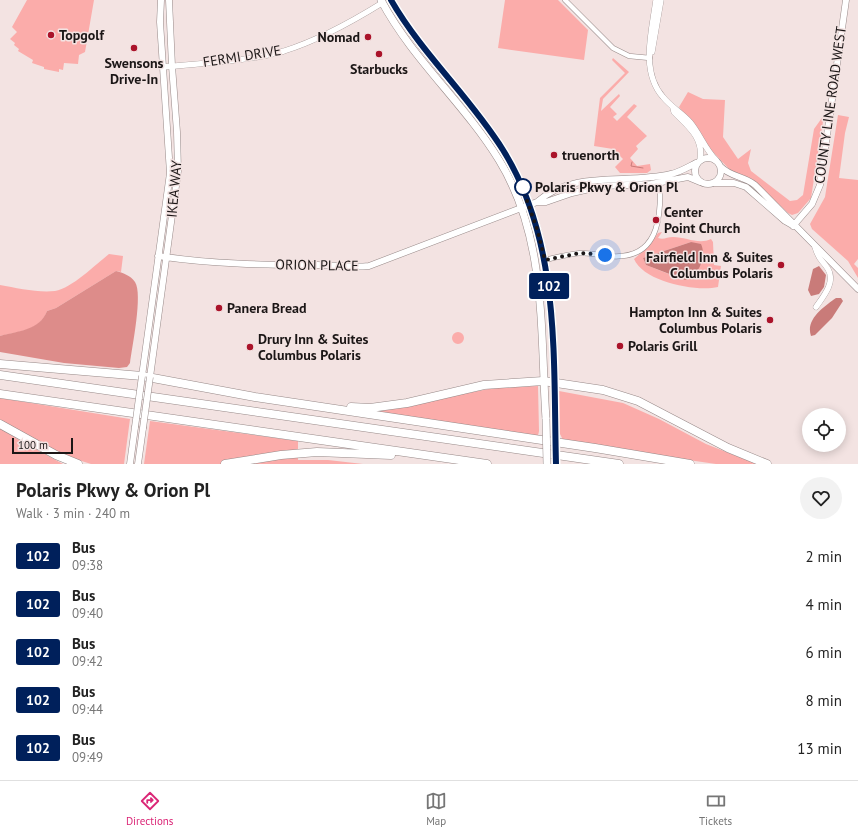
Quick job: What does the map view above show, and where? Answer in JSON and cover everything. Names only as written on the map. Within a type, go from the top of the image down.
[{"type":"highway","points":[[0,364],[146,377],[318,406],[690,464]]},
{"type":"highway","points":[[0,375],[619,464]]},
{"type":"highway","points":[[318,406],[370,408],[406,403],[484,385],[544,381],[603,390],[638,401],[728,448],[767,464]]},
{"type":"highway","points":[[0,394],[487,464]]},
{"type":"highway","points":[[0,424],[56,455],[78,464]]},
{"type":"highway","points":[[225,464],[281,455],[317,452],[436,457]]},
{"type":"main road","name":"IKEA WAY","points":[[146,377],[158,256],[170,159],[163,67],[161,0]]},
{"type":"main road","name":"IKEA WAY","points":[[146,377],[167,257],[178,165],[169,0]]},
{"type":"main road","points":[[391,0],[412,34],[500,145],[521,184],[529,204],[545,260],[550,292],[555,383],[556,464]]},
{"type":"main road","name":"COUNTY LINE ROAD WEST","points":[[794,226],[812,204],[820,185],[846,0]]},
{"type":"main road","points":[[382,2],[390,18],[408,44],[499,159],[521,207],[538,276],[543,334],[547,464]]},
{"type":"main road","points":[[794,226],[785,221],[746,187],[734,183],[712,184],[700,182],[694,172],[698,161],[708,157],[716,160],[729,174],[750,181],[788,217],[794,226],[858,290]]},
{"type":"main road","name":"ORION PLACE","points":[[537,202],[544,195],[580,183],[604,179],[659,176],[683,170],[698,161]]},
{"type":"main road","points":[[712,184],[719,179],[721,167]]},
{"type":"main road","points":[[660,183],[683,170]]},
{"type":"main road","name":"ORION PLACE","points":[[158,256],[215,262],[320,265],[351,268],[369,266],[529,204],[546,202],[572,193],[603,186],[660,183],[688,177],[700,182]]},
{"type":"main road","points":[[130,464],[135,427],[146,377]]},
{"type":"main road","points":[[138,464],[143,428],[146,377]]},
{"type":"street","points":[[565,0],[613,48],[629,56],[650,58]]},
{"type":"street","points":[[656,0],[650,58],[651,74],[655,86],[673,107],[690,122],[716,160]]},
{"type":"street","points":[[650,58],[654,46],[660,0]]},
{"type":"street","name":"FERMI DRIVE","points":[[163,67],[261,56],[284,51],[336,28],[382,2]]},
{"type":"street","points":[[673,107],[674,112],[688,126],[702,148],[698,161]]},
{"type":"street","points":[[545,260],[580,253],[621,257],[640,249],[650,241],[659,221],[660,183]]},
{"type":"street","points":[[815,247],[819,259],[828,269],[830,280],[827,292],[816,307]]},
{"type":"shaded area","name":"Topgolf","points":[[27,0],[94,0],[85,52],[79,55],[78,64],[64,63],[63,70],[59,69],[59,72],[44,69],[44,67],[32,63],[33,60],[18,51],[19,49],[14,45],[15,43],[10,39],[17,32],[12,27]]},
{"type":"shaded area","points":[[505,0],[558,0],[588,30],[584,60],[498,48]]},
{"type":"shaded area","points":[[613,58],[629,72],[603,99],[601,111],[619,94],[620,96],[610,107],[617,114],[613,117],[617,121],[634,104],[637,106],[627,117],[647,136],[636,146],[638,149],[630,158],[637,166],[650,164],[651,170],[647,173],[620,173],[615,167],[623,159],[613,149],[594,146],[600,98],[625,73],[612,60]]},
{"type":"shaded area","points":[[688,92],[703,99],[725,100],[723,137],[738,159],[751,149],[748,163],[751,171],[790,201],[797,200],[803,195],[814,129],[824,115],[811,198],[798,213],[792,215],[788,213],[752,179],[730,170],[711,150],[679,107]]},
{"type":"shaded area","points":[[838,115],[849,117],[845,133],[839,178],[858,180],[858,259],[854,264],[858,268],[858,278],[848,261],[812,229],[810,224],[825,197]]},
{"type":"shaded area","points":[[662,232],[658,238],[660,239],[678,237],[697,241],[706,241],[711,239],[713,242],[714,265],[721,266],[718,287],[697,288],[672,284],[648,274],[640,267],[634,259],[649,246],[658,233]],"holes":[[[691,242],[703,261],[693,275],[684,280],[646,265],[643,258]]]},
{"type":"shaded area","points":[[691,242],[701,244],[703,255],[698,270],[694,275],[685,280],[646,265],[643,258]]},
{"type":"shaded area","points":[[109,254],[123,256],[121,272],[116,271],[56,308],[47,311],[40,322],[34,326],[0,336],[0,285],[35,291],[55,291],[69,286]]},
{"type":"shaded area","points":[[819,266],[826,275],[824,287],[819,294],[811,296],[808,290],[813,269]]},
{"type":"shaded area","points":[[116,271],[131,278],[135,282],[137,288],[138,297],[136,321],[130,363],[127,367],[119,368],[64,363],[0,352],[0,336],[34,326],[44,317],[47,311],[56,308]]},
{"type":"shaded area","points":[[836,298],[841,298],[843,301],[832,318],[815,335],[811,336],[810,330],[813,319],[822,309]]},
{"type":"shaded area","points":[[456,332],[460,332],[464,338],[460,344],[456,344],[452,340],[452,336]]},
{"type":"shaded area","points":[[538,386],[538,436],[372,411],[494,388]]},
{"type":"shaded area","points":[[559,391],[623,403],[659,419],[706,444],[757,464],[716,464],[564,442],[559,432]]},
{"type":"shaded area","points":[[0,398],[130,419],[124,464],[91,464],[66,456],[0,421]]},
{"type":"shaded area","points":[[150,421],[298,441],[298,460],[328,460],[363,464],[144,464]]},
{"type":"shaded area","points":[[0,428],[19,440],[63,464],[0,464]]},
{"type":"waterway","points":[[632,162],[631,166],[643,168]]},
{"type":"bus line","name":"102","points":[[391,0],[412,34],[494,136],[513,167],[528,200],[544,255],[550,292],[555,383],[556,464]]},
{"type":"place","name":"Topgolf","points":[[51,35]]},
{"type":"place","name":"Nomad","points":[[368,37]]},
{"type":"place","name":"Swensons Drive-In","points":[[134,48]]},
{"type":"place","name":"Starbucks","points":[[379,54]]},
{"type":"place","name":"truenorth","points":[[554,155]]},
{"type":"place","name":"Polaris Pkwy & Orion Pl","points":[[523,187]]},
{"type":"place","name":"Center Point Church","points":[[656,220]]},
{"type":"place","name":"Fairfield Inn & Suites Columbus Polaris","points":[[781,265]]},
{"type":"place","name":"Panera Bread","points":[[219,308]]},
{"type":"place","name":"Hampton Inn & Suites Columbus Polaris","points":[[770,320]]},
{"type":"place","name":"Polaris Grill","points":[[620,346]]},
{"type":"place","name":"Drury Inn & Suites Columbus Polaris","points":[[250,347]]},
{"type":"route","points":[[523,187],[521,184],[528,200],[545,260],[580,253],[605,255]]}]
